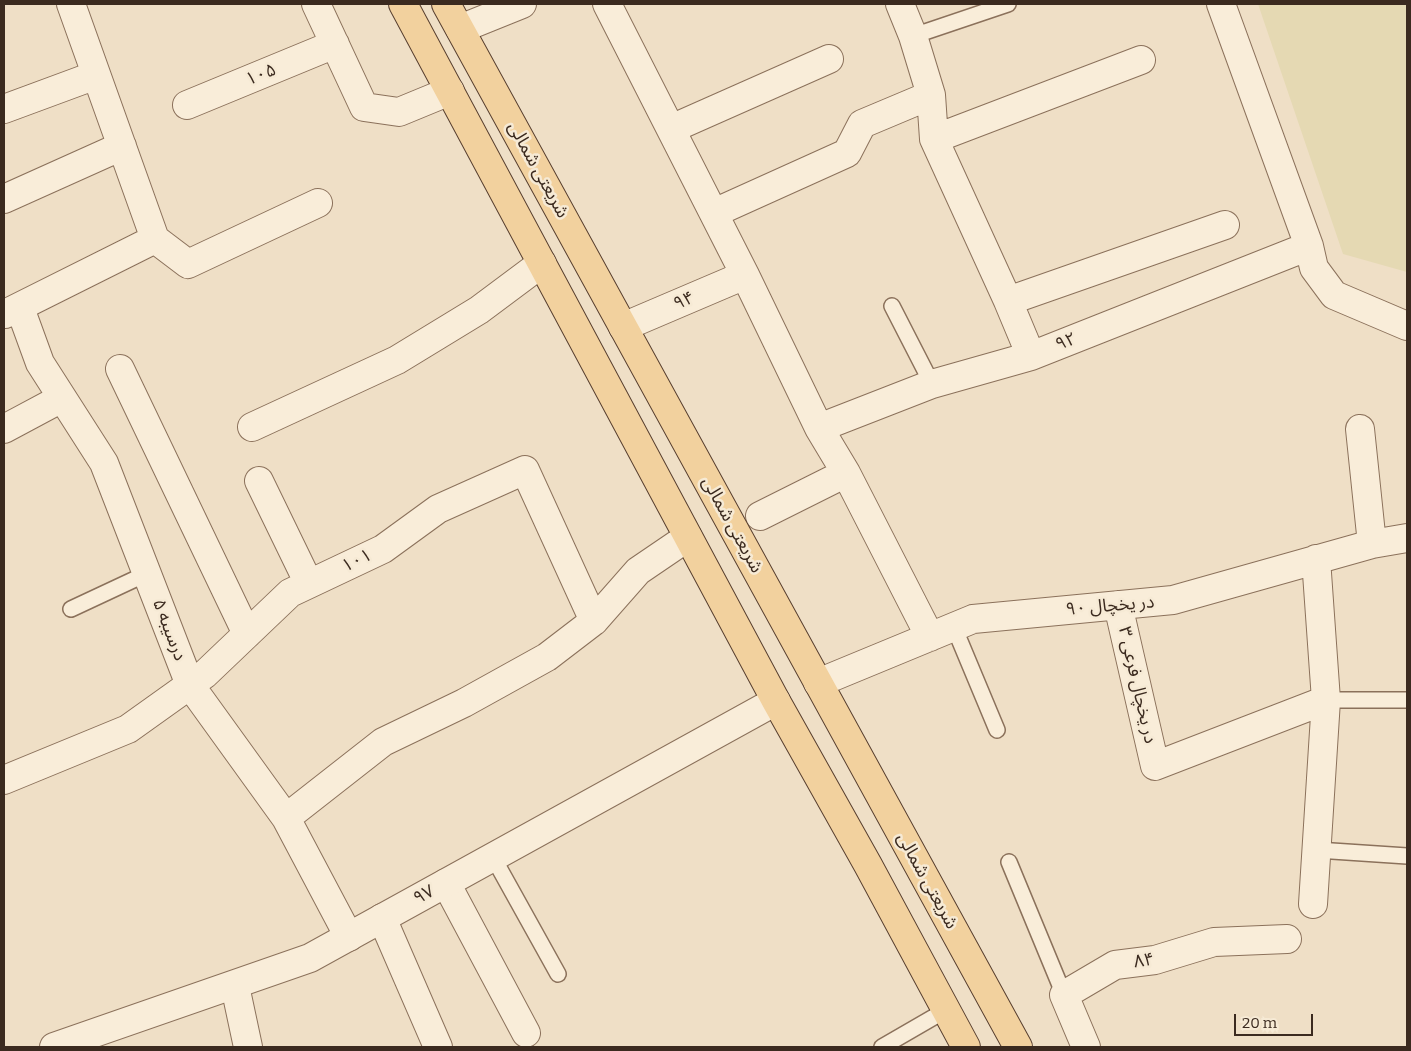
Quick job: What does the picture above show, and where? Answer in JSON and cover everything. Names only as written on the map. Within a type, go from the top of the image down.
[{"type":"main road","points":[[403,4],[776,701],[868,865],[966,1047]]},
{"type":"main road","name":"شریعتی شمالی","points":[[446,4],[1018,1047]]},
{"type":"street","points":[[71,4],[156,240],[188,264],[318,204]]},
{"type":"street","points":[[316,4],[364,107],[399,112],[450,91]]},
{"type":"street","points":[[460,29],[522,4]]},
{"type":"street","points":[[607,4],[714,213],[819,428],[942,632]]},
{"type":"street","points":[[900,4],[913,36],[931,95],[934,140],[1008,301],[1031,356]]},
{"type":"street","points":[[1221,4],[1309,246],[1314,268],[1334,295],[1407,326]]},
{"type":"street","name":"۱۰۵","points":[[186,105],[335,44]]},
{"type":"street","points":[[671,129],[829,59]]},
{"type":"street","points":[[934,140],[1141,60]]},
{"type":"street","points":[[4,109],[96,75]]},
{"type":"street","points":[[714,213],[847,153],[862,124],[931,95]]},
{"type":"street","points":[[4,199],[122,146]]},
{"type":"street","points":[[1008,301],[1226,225]]},
{"type":"street","points":[[12,311],[156,240]]},
{"type":"street","name":"۹۲","points":[[819,428],[932,384],[1031,356],[1309,246]]},
{"type":"street","points":[[252,427],[398,360],[479,310],[542,263]]},
{"type":"street","name":"۹۴","points":[[623,327],[745,275]]},
{"type":"street","name":"درسیبه ۵","points":[[12,311],[40,364],[104,463],[148,573],[198,679],[286,818],[349,937]]},
{"type":"street","points":[[120,369],[247,634]]},
{"type":"street","points":[[4,430],[62,398]]},
{"type":"street","points":[[1360,429],[1372,544]]},
{"type":"street","name":"۱۰۱","points":[[4,780],[128,729],[198,679],[290,593],[383,549],[438,509],[525,470],[594,621]]},
{"type":"street","points":[[760,516],[846,473]]},
{"type":"street","points":[[259,481],[309,584]]},
{"type":"street","points":[[286,818],[383,742],[464,703],[547,657],[594,621],[638,571],[688,537]]},
{"type":"street","name":"در یخچال ۹۰","points":[[818,683],[973,619],[1173,600],[1372,544],[1407,538]]},
{"type":"street","points":[[1313,904],[1326,700],[1316,559]]},
{"type":"street","name":"در یخچال فرعی ۳","points":[[1118,605],[1155,766],[1326,700]]},
{"type":"street","name":"۹۷","points":[[54,1047],[235,986],[310,958],[776,701]]},
{"type":"street","points":[[446,883],[526,1033]]},
{"type":"street","points":[[382,918],[438,1047]]},
{"type":"street","name":"۸۴","points":[[1064,995],[1115,965],[1154,960],[1214,942],[1287,939]]},
{"type":"street","points":[[235,986],[248,1047]]},
{"type":"street","points":[[1064,995],[1086,1047]]},
{"type":"lane","points":[[913,36],[1008,4]]},
{"type":"lane","points":[[892,306],[932,384]]},
{"type":"lane","points":[[71,609],[148,573]]},
{"type":"lane","points":[[942,632],[997,730]]},
{"type":"lane","points":[[1326,700],[1407,700]]},
{"type":"lane","points":[[1317,850],[1407,856]]},
{"type":"lane","points":[[493,857],[558,974]]},
{"type":"lane","points":[[1009,862],[1064,995]]},
{"type":"lane","points":[[882,1047],[946,1010]]},
{"type":"shaded area","points":[[1258,4],[1407,4],[1407,272],[1343,254]]}]
